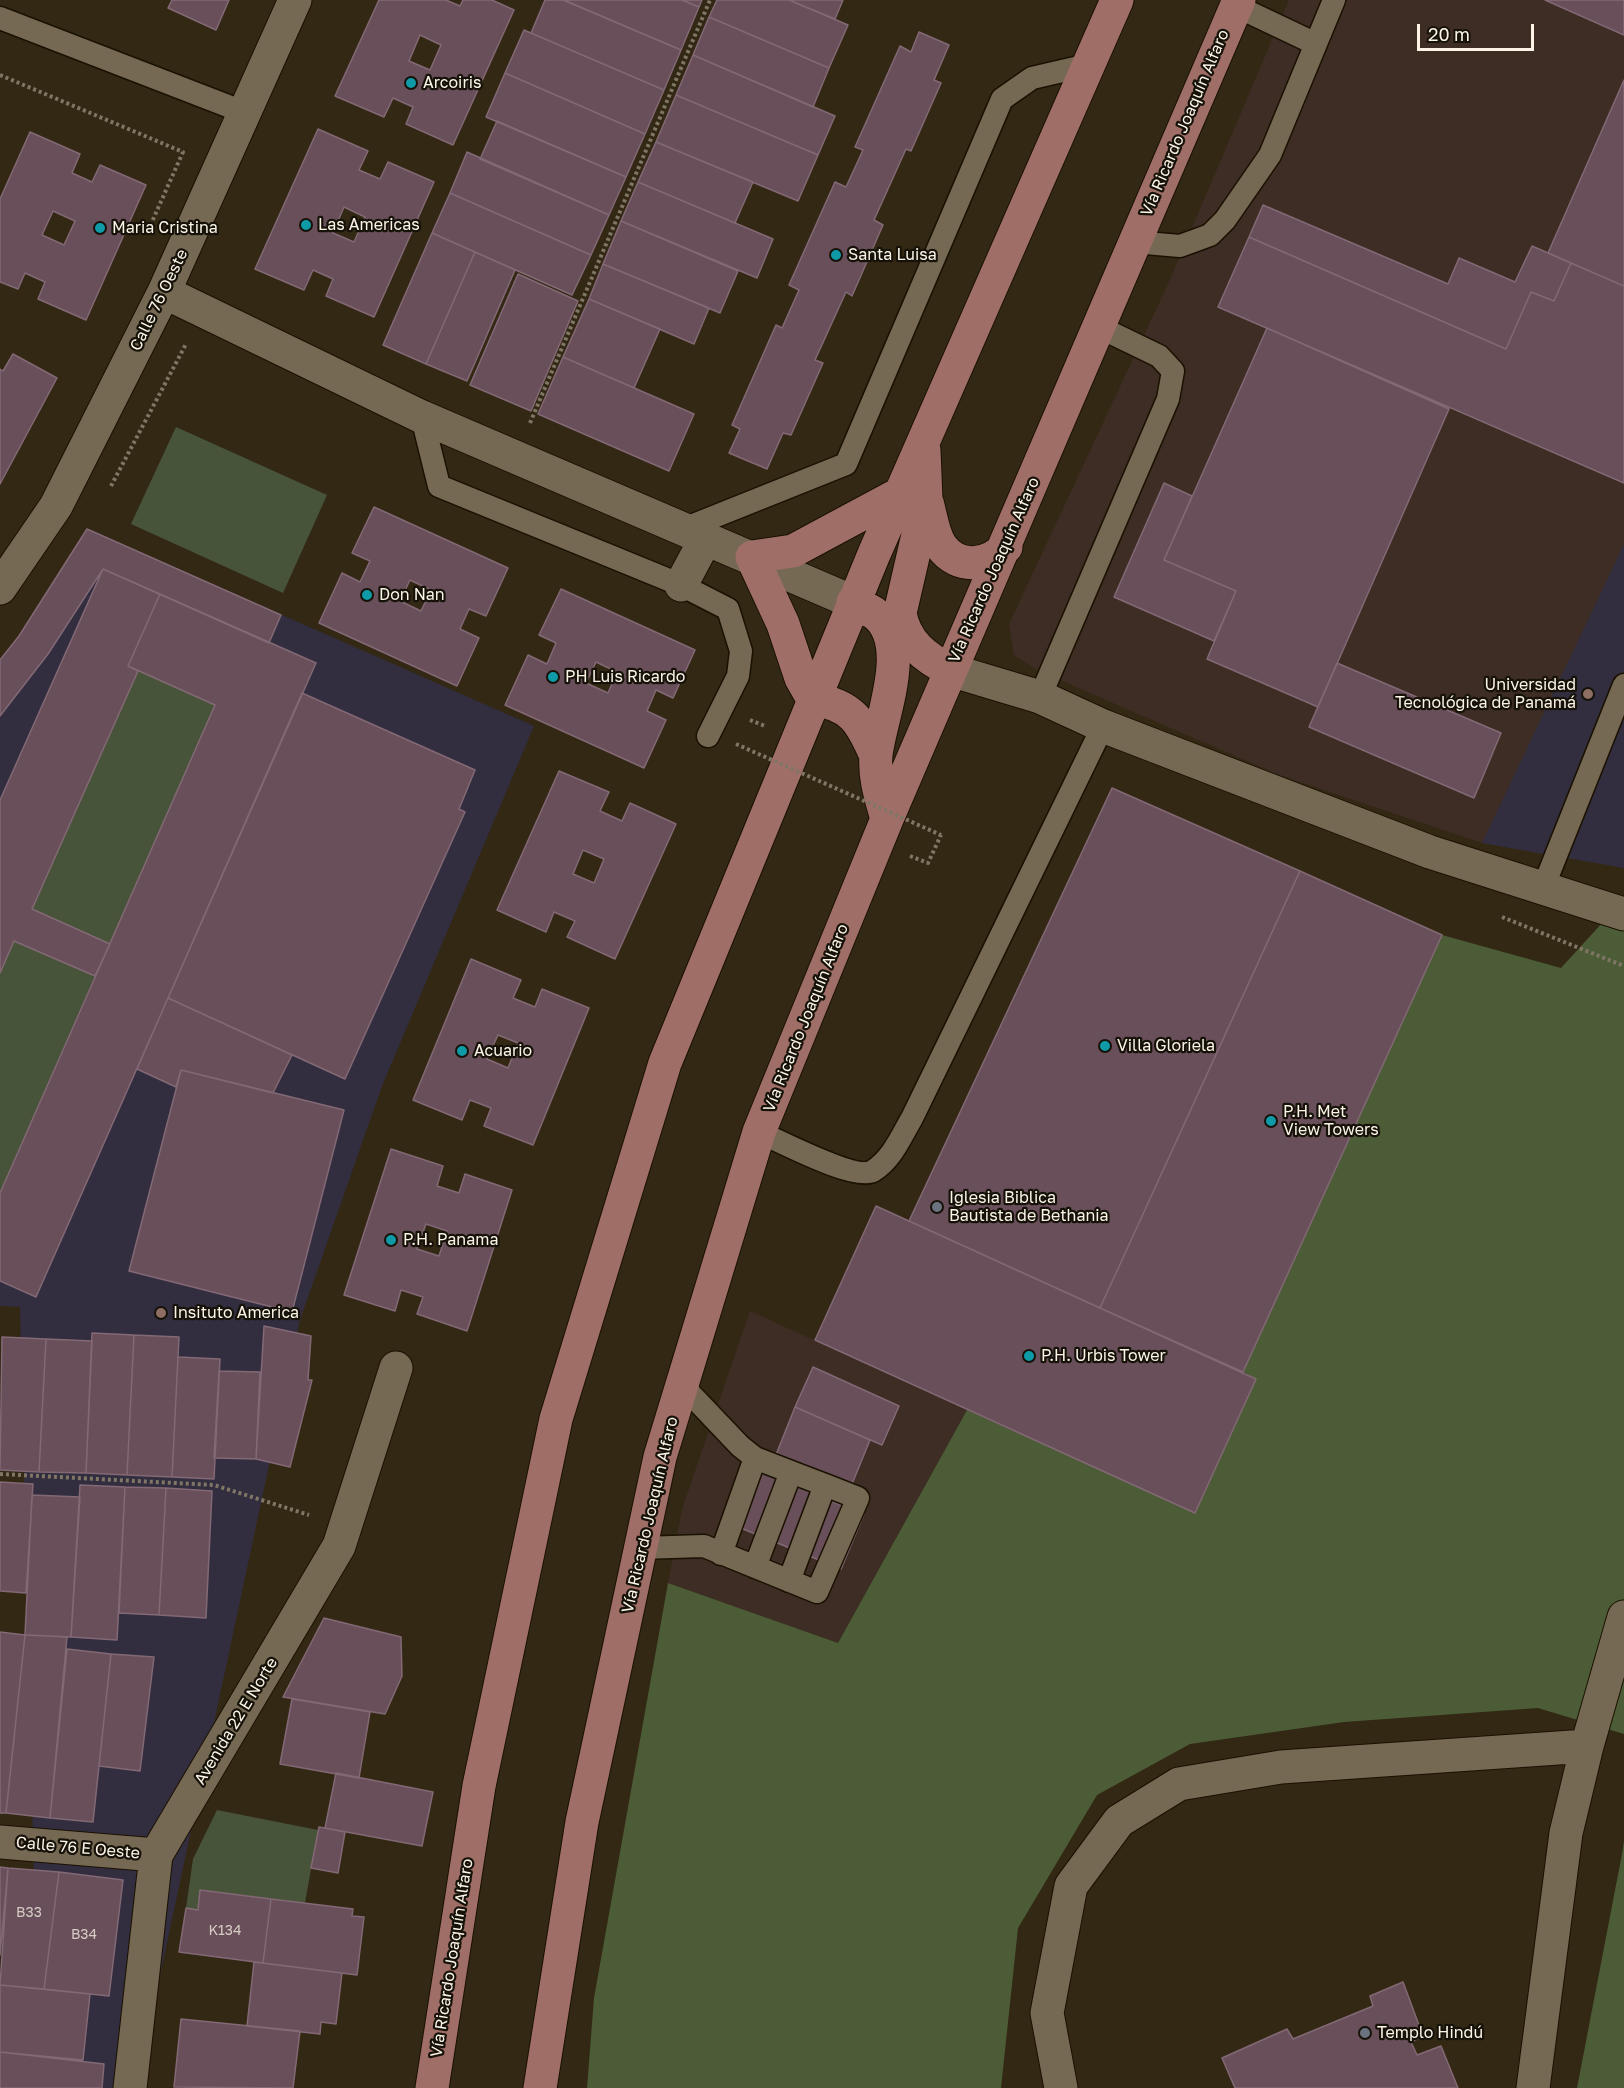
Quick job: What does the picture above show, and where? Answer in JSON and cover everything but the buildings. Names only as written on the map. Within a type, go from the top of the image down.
[{"type":"main road","points":[[950,670],[915,647],[902,624],[900,613],[923,442],[1116,0]]},
{"type":"main road","name":"Vía Ricardo Joaquín Alfaro","points":[[540,2088],[582,1822],[660,1457],[759,1132],[950,670],[1006,547],[1097,326],[1238,3]]},
{"type":"main road","points":[[914,496],[937,537],[951,556],[974,564],[997,556],[1006,547]]},
{"type":"main road","points":[[876,756],[859,722],[846,709],[830,702],[813,699],[801,678],[783,624],[752,556],[793,551],[914,496]]},
{"type":"main road","name":"Vía Ricardo Joaquín Alfaro","points":[[432,2088],[479,1786],[556,1419],[665,1063],[854,602],[914,496]]},
{"type":"main road","points":[[854,602],[876,614],[887,628],[893,657],[892,687],[876,756],[877,783],[887,819]]},
{"type":"street","name":"Calle 76 Oeste","points":[[0,588],[56,506],[164,292],[295,0]]},
{"type":"street","points":[[164,292],[422,417],[693,535],[752,556],[854,602]]},
{"type":"street","points":[[681,585],[693,535]]},
{"type":"street","points":[[950,670],[1040,697],[1103,726],[1430,852],[1624,914]]},
{"type":"street","name":"Avenida 22 E Norte","points":[[130,2088],[156,1855],[339,1546],[396,1368]]},
{"type":"street","points":[[1533,2088],[1566,1833],[1587,1746],[1624,1617]]},
{"type":"street","points":[[1061,2088],[1047,2013],[1071,1886],[1119,1821],[1179,1784],[1281,1767],[1587,1746]]},
{"type":"street","name":"Calle 76 E Oeste","points":[[0,1842],[156,1855]]},
{"type":"lane","points":[[1134,242],[1180,246],[1210,235],[1225,220],[1270,155],[1334,0]]},
{"type":"lane","points":[[1238,3],[1316,44]]},
{"type":"lane","points":[[0,18],[246,113]]},
{"type":"lane","points":[[693,535],[846,464],[1002,99],[1032,78],[1088,65]]},
{"type":"lane","points":[[1040,697],[1168,399],[1173,371],[1159,356],[1097,326]]},
{"type":"lane","points":[[422,417],[439,486],[681,585],[728,609],[741,651],[738,676],[708,736]]},
{"type":"lane","points":[[1542,888],[1624,685]]},
{"type":"lane","points":[[759,1132],[852,1173],[871,1172],[890,1156],[917,1108],[1103,726]]},
{"type":"lane","points":[[640,1548],[704,1546],[817,1592],[858,1498],[755,1458],[740,1446],[682,1384]]},
{"type":"lane","points":[[721,1554],[755,1458]]},
{"type":"lane","points":[[754,1567],[791,1472]]},
{"type":"lane","points":[[789,1581],[825,1485]]},
{"type":"path","points":[[516,457],[710,0]]},
{"type":"path","points":[[0,75],[183,152],[146,236]]},
{"type":"path","points":[[724,707],[797,738]]},
{"type":"path","points":[[736,744],[941,835],[928,863]]},
{"type":"path","points":[[1497,915],[1624,966]]},
{"type":"path","points":[[0,1474],[214,1485],[345,1527]]},
{"type":"shaded area","points":[[1289,0],[1624,0],[1624,544],[1482,843],[1279,775],[1037,670],[1014,655],[1009,624],[1168,284]],"holes":[[[1361,369],[1545,449],[1449,409]]]},
{"type":"shaded area","name":"Insituto America","points":[[87,529],[534,726],[382,1086],[300,1320],[136,2088],[39,2088],[20,1307],[0,1306],[0,660],[19,636]]},
{"type":"shaded area","name":"Universidad Tecnológica de Panamá","points":[[1624,544],[1624,868],[1482,843]]},
{"type":"shaded area","points":[[750,1311],[967,1410],[838,1643],[668,1583],[682,1509]]},
{"type":"green space","points":[[176,427],[327,495],[283,593],[131,524]]},
{"type":"green space","points":[[138,671],[215,705],[110,944],[32,909]]},
{"type":"green space","points":[[1624,899],[1624,1734],[1538,1708],[1344,1722],[1190,1744],[1097,1795],[1018,1928],[1001,2088],[587,2088],[594,1998],[668,1583],[838,1643],[967,1410],[1195,1512],[1256,1379],[1243,1372],[1442,935],[1561,968]]},
{"type":"green space","points":[[14,941],[95,976],[0,1193],[0,973]]},
{"type":"green space","points":[[217,1810],[318,1830],[305,1903],[201,1890],[198,1910],[186,1908],[193,1859]]},
{"type":"green space","points":[[1624,1841],[1624,2088],[1577,2088],[1622,1854]]},
{"type":"place","name":"Arcoiris","points":[[411,83]]},
{"type":"place","name":"Las Americas","points":[[306,225]]},
{"type":"place","name":"Maria Cristina","points":[[100,228]]},
{"type":"place","name":"Santa Luisa","points":[[836,255]]},
{"type":"place","name":"Don Nan","points":[[367,595]]},
{"type":"place","name":"PH Luis Ricardo","points":[[553,677]]},
{"type":"place","name":"Universidad Tecnológica de Panamá","points":[[1588,694]]},
{"type":"place","name":"Villa Gloriela","points":[[1105,1046]]},
{"type":"place","name":"Acuario","points":[[462,1051]]},
{"type":"place","name":"P.H. Met View Towers","points":[[1271,1121]]},
{"type":"place","name":"Iglesia Biblica Bautista de Bethania","points":[[937,1207]]},
{"type":"place","name":"P.H. Panama","points":[[391,1240]]},
{"type":"place","name":"Insituto America","points":[[161,1313]]},
{"type":"place","name":"P.H. Urbis Tower","points":[[1029,1356]]},
{"type":"place","name":"Templo Hindú","points":[[1365,2033]]}]
